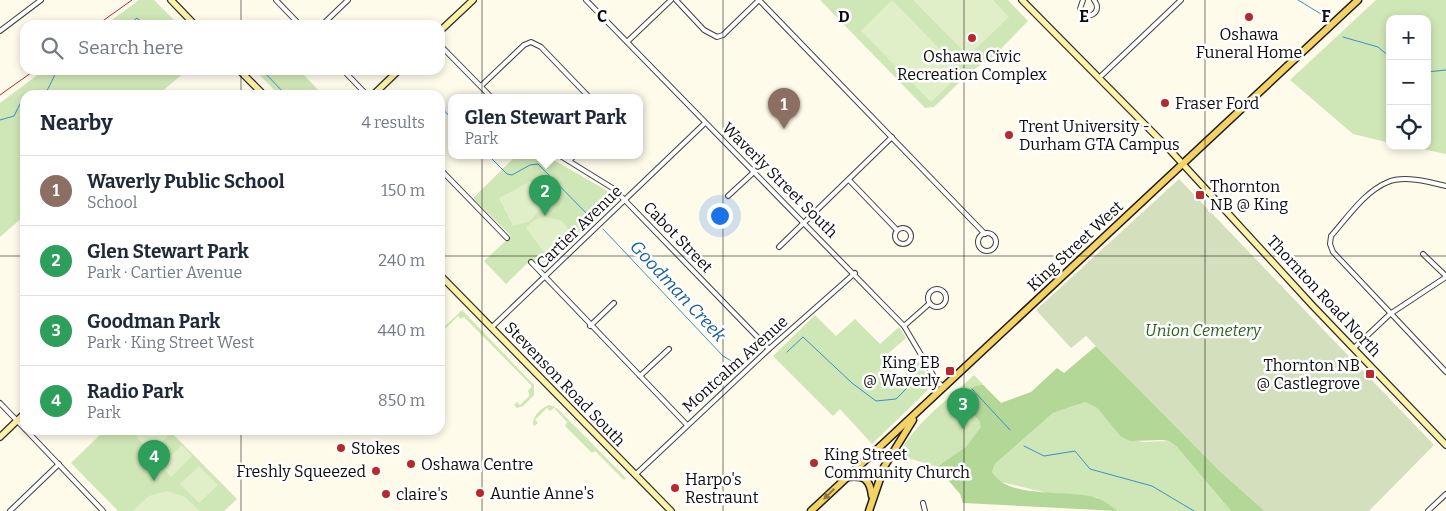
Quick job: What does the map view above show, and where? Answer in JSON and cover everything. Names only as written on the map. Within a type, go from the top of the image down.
[{"type":"main road","points":[[171,0],[190,20]]},
{"type":"main road","points":[[445,26],[473,0]]},
{"type":"main road","name":"Thornton Road North","points":[[1022,0],[1183,164],[1446,445]]},
{"type":"main road","name":"King Street West","points":[[811,511],[1358,0]]},
{"type":"main road","points":[[244,75],[259,90]]},
{"type":"main road","points":[[378,90],[394,75]]},
{"type":"main road","name":"Stevenson Road South","points":[[445,280],[671,511]]},
{"type":"main road","points":[[869,511],[884,467],[920,410]]},
{"type":"main road","points":[[0,437],[20,418]]},
{"type":"main road","points":[[847,477],[860,475],[866,478],[871,486],[872,501]]},
{"type":"street","points":[[0,32],[42,0]]},
{"type":"street","points":[[276,0],[295,20]]},
{"type":"street","points":[[327,20],[348,0]]},
{"type":"street","name":"Waverly Street South","points":[[586,0],[628,41],[705,123],[855,273],[904,326],[944,388]]},
{"type":"street","points":[[628,41],[671,0]]},
{"type":"street","points":[[676,0],[704,30],[717,37],[723,35],[759,0],[985,234],[992,235],[996,239],[994,248],[989,251],[981,248],[979,244],[981,236],[985,234]]},
{"type":"street","points":[[1083,0],[1080,9],[1082,14],[1088,16],[1094,15],[1097,10],[1094,0]]},
{"type":"street","points":[[1099,78],[1181,0]]},
{"type":"street","points":[[481,86],[524,45],[531,42],[541,47],[586,94]]},
{"type":"street","points":[[445,50],[488,94]]},
{"type":"street","points":[[348,75],[362,90]]},
{"type":"street","name":"Cartier Avenue","points":[[491,328],[705,123]]},
{"type":"street","points":[[779,247],[892,137]]},
{"type":"street","name":"Cabot Street","points":[[566,159],[604,182],[625,199],[769,349]]},
{"type":"street","points":[[728,196],[754,172]]},
{"type":"street","points":[[445,174],[507,238]]},
{"type":"street","points":[[849,180],[897,230]]},
{"type":"street","points":[[1446,186],[1401,180],[1388,181],[1372,191],[1331,236],[1330,244],[1333,252],[1446,372]]},
{"type":"street","points":[[903,228],[908,230],[911,234],[909,242],[904,244],[897,242],[895,235],[897,230],[903,228]]},
{"type":"street","points":[[1354,348],[1390,314],[1446,276],[1423,254]]},
{"type":"street","points":[[531,262],[546,276],[590,326],[687,425]]},
{"type":"street","name":"Montcalm Avenue","points":[[635,475],[769,349],[855,273]]},
{"type":"street","points":[[938,289],[945,295],[944,304],[940,307],[934,307],[929,304],[927,298],[932,290],[938,289]]},
{"type":"street","points":[[590,326],[614,303]]},
{"type":"street","points":[[904,326],[929,304]]},
{"type":"street","points":[[640,376],[668,349]]},
{"type":"street","points":[[0,403],[20,424]]},
{"type":"street","points":[[30,435],[103,511]]},
{"type":"street","points":[[10,511],[59,464]]},
{"type":"street","points":[[1428,511],[1446,494]]},
{"type":"street","points":[[922,503],[926,511]]},
{"type":"green space","points":[[139,0],[154,0],[174,20],[112,20]]},
{"type":"green space","name":"Oshawa Civic Recreation Complex","points":[[820,0],[1008,0],[1028,21],[995,55],[969,73],[934,107],[925,108]]},
{"type":"green space","points":[[892,0],[962,72],[931,102],[861,31]]},
{"type":"green space","name":"Oshawa Civic Recreation Complex","points":[[913,0],[993,0],[1009,17],[968,56]]},
{"type":"green space","points":[[1376,0],[1446,0],[1446,154],[1427,150],[1431,150],[1431,15],[1386,15],[1386,142],[1353,134],[1290,80]]},
{"type":"green space","points":[[37,75],[181,75],[164,90],[20,90],[20,219],[0,237],[0,103]]},
{"type":"green space","points":[[260,75],[304,75],[318,90],[274,90]]},
{"type":"green space","points":[[513,159],[552,159],[606,190],[615,199],[592,225],[587,227],[543,269],[532,259],[506,284],[484,261],[511,236],[473,198]]},
{"type":"green space","name":"Union Cemetery","points":[[1179,179],[1434,445],[1369,511],[1265,511],[1221,472],[1086,336],[1071,348],[1036,310]]},
{"type":"green space","points":[[531,181],[541,195],[541,208],[530,221],[513,226],[499,198]]},
{"type":"green space","points":[[543,216],[562,221],[573,235],[549,256],[546,255],[526,228],[533,221]]},
{"type":"green space","points":[[462,310],[534,385],[534,395],[523,406],[517,408],[514,405],[517,402],[520,405],[530,395],[528,391],[532,386],[464,317],[461,319],[458,316],[445,329],[445,326]]},
{"type":"green space","points":[[815,315],[836,336],[855,319],[880,344],[899,327],[906,338],[882,359],[898,381],[919,362],[933,385],[872,444],[840,409],[833,416],[773,356]]},
{"type":"green space","points":[[1096,346],[1221,472],[1265,511],[1231,511],[1177,447],[1169,441],[1130,441],[1120,436],[1097,408],[1085,402],[1053,413],[995,464],[992,472],[1000,481],[1010,486],[1038,492],[1094,497],[1118,511],[963,503],[960,494],[937,467],[966,447],[981,427],[980,422],[970,409],[967,392],[975,386],[983,385],[1001,403],[1031,392],[1057,368],[1064,373]]},
{"type":"green space","points":[[974,375],[1017,420],[950,482],[937,467],[899,455],[923,422]]},
{"type":"green space","points":[[1085,402],[1097,408],[1120,436],[1142,442],[1169,441],[1177,447],[1231,511],[1118,511],[1096,497],[1047,493],[997,481],[992,472],[995,464],[1053,413]]},
{"type":"green space","points":[[550,405],[558,409],[626,478],[624,480],[595,451],[592,453],[565,426],[567,422],[554,408],[550,411],[547,408],[535,420],[538,423],[534,426],[533,421],[536,415]]},
{"type":"green space","points":[[100,435],[174,435],[237,499],[224,511],[118,511],[71,463]]},
{"type":"green space","points":[[138,435],[168,436],[151,452],[136,437]]},
{"type":"green space","points":[[182,445],[192,456],[171,477],[161,466]]},
{"type":"green space","points":[[199,466],[218,485],[199,503],[180,484]]},
{"type":"green space","points":[[167,491],[185,497],[200,511],[132,511],[149,496]]},
{"type":"waterway","points":[[1298,0],[1321,14]]},
{"type":"waterway","name":"Goodman Creek","points":[[134,20],[137,18],[139,20]]},
{"type":"waterway","points":[[1343,37],[1378,47],[1386,54]]},
{"type":"waterway","points":[[1431,72],[1446,70]]},
{"type":"waterway","name":"Goodman Creek","points":[[47,90],[55,75]]},
{"type":"waterway","name":"Goodman Creek","points":[[267,75],[281,90]]},
{"type":"waterway","name":"Goodman Creek","points":[[0,120],[14,116],[20,104]]},
{"type":"waterway","name":"Goodman Creek","points":[[445,111],[448,115]]},
{"type":"waterway","name":"Goodman Creek","points":[[492,159],[507,174],[512,175],[530,165],[538,164],[595,222]]},
{"type":"waterway","name":"Goodman Creek","points":[[603,229],[723,356],[733,362],[740,363]]},
{"type":"waterway","name":"Goodman Creek","points":[[787,352],[803,337],[852,383],[876,401],[896,399],[913,382]]},
{"type":"waterway","name":"Goodman Creek","points":[[972,389],[1010,430]]},
{"type":"waterway","name":"Goodman Creek","points":[[1024,446],[1044,456],[1075,451],[1090,469],[1152,486],[1194,511]]},
{"type":"railway","points":[[104,20],[132,0]]},
{"type":"railway","points":[[0,95],[28,75]]},
{"type":"place","name":"Oshawa Funeral Home","points":[[1249,17]]},
{"type":"place","name":"Oshawa Civic Recreation Complex","points":[[972,38]]},
{"type":"place","name":"Fraser Ford","points":[[1165,103]]},
{"type":"place","name":"Waverly Public School","points":[[784,129]]},
{"type":"place","name":"Trent University - Durham GTA Campus","points":[[1009,135]]},
{"type":"place","name":"Thornton NB @ King","points":[[1200,195]]},
{"type":"place","name":"Glen Stewart Park","points":[[545,216]]},
{"type":"place","name":"King EB @ Waverly","points":[[950,371]]},
{"type":"place","name":"Thornton NB @ Castlegrove","points":[[1370,374]]},
{"type":"place","name":"Goodman Park","points":[[963,429]]},
{"type":"place","name":"Stokes","points":[[341,448]]},
{"type":"place","name":"King Street Community Church","points":[[814,463]]},
{"type":"place","name":"Oshawa Centre","points":[[411,464]]},
{"type":"place","name":"Freshly Squeezed","points":[[376,471]]},
{"type":"place","name":"Radio Park","points":[[154,481]]},
{"type":"place","name":"Harpo's Restraunt","points":[[675,488]]},
{"type":"place","name":"Auntie Anne's","points":[[480,493]]},
{"type":"place","name":"claire's","points":[[386,494]]}]
